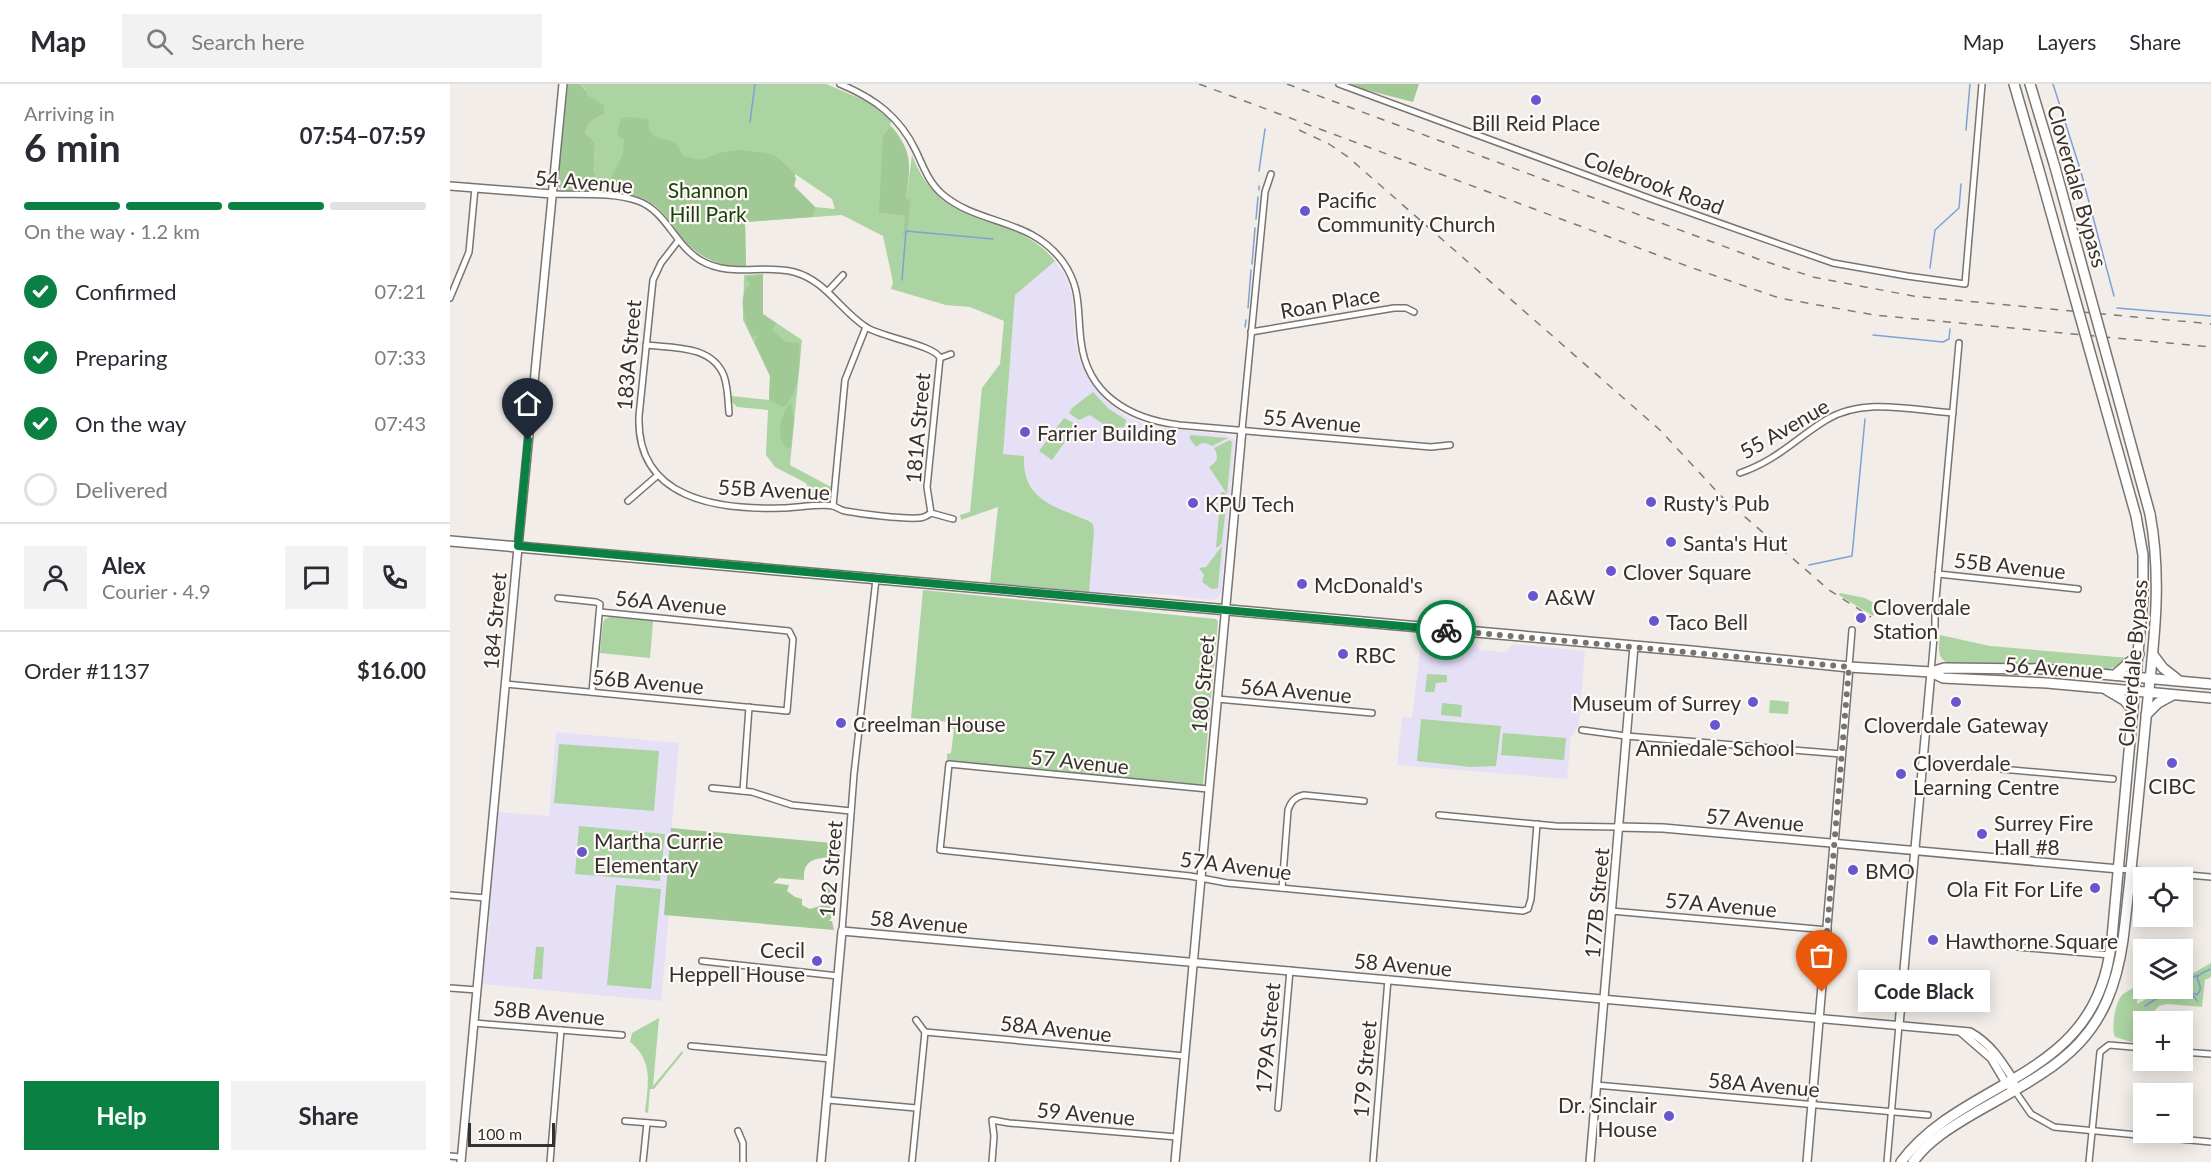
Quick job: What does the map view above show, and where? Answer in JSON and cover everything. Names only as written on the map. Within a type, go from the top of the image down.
[{"type":"highway","name":"Cloverdale Bypass","points":[[1900,1162],[1912,1147],[1935,1126],[2053,1054],[2075,1033],[2088,1015],[2101,988],[2110,955],[2139,654],[2144,566],[2142,541],[2014,84]]},
{"type":"highway","name":"Cloverdale Bypass","points":[[1913,1162],[1933,1140],[2040,1077],[2068,1055],[2091,1030],[2105,1006],[2116,978],[2131,870],[2154,656],[2157,554],[2150,514],[2030,84]]},
{"type":"highway","name":"56 Avenue","points":[[450,541],[1849,667],[1931,672],[1944,668],[2023,668],[2211,684]]},
{"type":"highway","points":[[2115,675],[2139,654]]},
{"type":"highway","points":[[2154,656],[2163,669],[2179,681]]},
{"type":"highway","name":"56 Avenue","points":[[1931,672],[1943,678],[2135,690],[2211,698]]},
{"type":"highway","points":[[2104,688],[2124,700],[2133,710]]},
{"type":"highway","points":[[2146,715],[2158,703],[2175,694]]},
{"type":"street","name":"184 Street","points":[[461,1160],[563,84]]},
{"type":"street","name":"55 Avenue","points":[[840,84],[859,92],[883,107],[895,118],[906,132],[929,178],[940,193],[963,208],[1014,225],[1032,234],[1059,258],[1067,269],[1077,292],[1082,347],[1087,365],[1098,385],[1115,403],[1137,416],[1162,423],[1431,447],[1450,445]]},
{"type":"street","name":"Colebrook Road","points":[[1339,84],[1833,263],[1965,284],[1983,86]]},
{"type":"street","name":"180 Street","points":[[1175,1162],[1264,192],[1270,174]]},
{"type":"street","name":"54 Avenue","points":[[450,186],[623,197],[640,202],[653,210],[666,223],[678,241],[699,259],[713,267],[735,271],[795,272],[828,291],[866,327],[935,352],[940,358]]},
{"type":"street","points":[[450,298],[469,252],[475,188]]},
{"type":"street","name":"183A Street","points":[[658,475],[644,452],[639,431],[646,345],[653,280],[661,263],[678,241]]},
{"type":"street","points":[[828,291],[843,275]]},
{"type":"street","name":"Roan Place","points":[[1251,332],[1394,308],[1406,308],[1414,312]]},
{"type":"street","points":[[833,506],[845,380],[866,327]]},
{"type":"street","points":[[1887,1162],[1959,342]]},
{"type":"street","points":[[646,345],[689,349],[708,356],[724,375],[729,413]]},
{"type":"street","points":[[940,358],[951,354]]},
{"type":"street","name":"181A Street","points":[[940,358],[927,487],[931,513],[953,519]]},
{"type":"street","name":"55 Avenue","points":[[1740,473],[1778,455],[1826,420],[1859,407],[1953,413]]},
{"type":"street","points":[[628,501],[658,475]]},
{"type":"street","name":"55B Avenue","points":[[658,475],[680,494],[703,502],[771,509],[833,506],[845,511],[919,518],[931,513]]},
{"type":"street","name":"55B Avenue","points":[[1938,574],[2078,589]]},
{"type":"street","name":"182 Street","points":[[821,1162],[851,811],[876,579]]},
{"type":"street","name":"56A Avenue","points":[[558,598],[596,602],[600,604],[600,612],[789,631],[793,639],[787,711]]},
{"type":"street","points":[[592,692],[600,612]]},
{"type":"street","points":[[1807,1162],[1852,630]]},
{"type":"street","name":"177B Street","points":[[1590,1162],[1634,646]]},
{"type":"street","name":"56B Avenue","points":[[505,684],[787,711]]},
{"type":"street","name":"56A Avenue","points":[[1217,699],[1372,713]]},
{"type":"street","points":[[743,791],[749,707]]},
{"type":"street","points":[[1582,730],[1626,736],[1842,754]]},
{"type":"street","points":[[1923,762],[2114,780]]},
{"type":"street","name":"57 Avenue","points":[[940,850],[949,764],[1208,789]]},
{"type":"street","points":[[712,788],[761,794],[792,805],[851,811]]},
{"type":"street","points":[[1282,888],[1288,810],[1293,801],[1304,795],[1364,801]]},
{"type":"street","name":"57 Avenue","points":[[1439,815],[1537,824],[1663,828],[2211,877]]},
{"type":"street","name":"57A Avenue","points":[[940,850],[1201,878],[1227,883],[1517,911],[1528,909],[1531,899],[1537,824]]},
{"type":"street","points":[[450,895],[486,898]]},
{"type":"street","name":"57A Avenue","points":[[1611,911],[1828,930]]},
{"type":"street","name":"58 Avenue","points":[[842,931],[1970,1032],[1981,1038],[1997,1053],[2014,1091]]},
{"type":"street","points":[[1959,942],[2110,955]]},
{"type":"street","points":[[702,961],[838,976]]},
{"type":"street","name":"179A Street","points":[[1278,1108],[1290,970]]},
{"type":"street","name":"179 Street","points":[[1372,1162],[1388,979]]},
{"type":"street","points":[[450,988],[477,990]]},
{"type":"street","points":[[912,1162],[925,1032],[916,1020]]},
{"type":"street","name":"58B Avenue","points":[[474,1023],[622,1035]]},
{"type":"street","points":[[550,1162],[561,1030]]},
{"type":"street","name":"58A Avenue","points":[[925,1032],[1185,1056]]},
{"type":"street","points":[[2089,1162],[2098,1057],[2103,1048],[2115,1045],[2133,1047]]},
{"type":"street","points":[[691,1046],[831,1059]]},
{"type":"street","points":[[2193,1053],[2211,1054]]},
{"type":"street","name":"58A Avenue","points":[[1596,1085],[1928,1114]]},
{"type":"street","points":[[2014,1091],[2026,1109],[2049,1125],[2211,1142]]},
{"type":"street","points":[[828,1100],[916,1108]]},
{"type":"street","points":[[625,1120],[663,1124]]},
{"type":"street","name":"59 Avenue","points":[[992,1162],[994,1136],[992,1120],[1177,1137]]},
{"type":"street","points":[[643,1162],[646,1123]]},
{"type":"street","points":[[738,1131],[743,1143],[742,1162]]},
{"type":"street","points":[[450,1156],[461,1160]]},
{"type":"shaded area","points":[[1055,261],[1067,279],[1072,295],[1075,342],[1079,358],[1089,379],[1105,400],[1127,417],[1148,426],[1227,435],[1235,440],[1221,593],[1217,599],[1089,592],[1093,524],[1089,520],[1059,510],[1039,498],[1027,478],[1023,461],[1003,454],[1015,295]]},
{"type":"shaded area","points":[[1422,636],[1473,641],[1480,650],[1505,652],[1513,644],[1585,651],[1579,725],[1571,737],[1567,779],[1397,765],[1402,717],[1412,718]]},
{"type":"shaded area","name":"Martha Currie Elementary","points":[[556,732],[679,743],[664,915],[669,915],[661,1001],[482,984],[490,919],[488,915],[498,812],[549,816]]},
{"type":"green space","points":[[568,84],[580,84],[587,95],[604,105],[604,114],[590,122],[585,133],[595,143],[594,167],[598,192],[562,190],[557,186]]},
{"type":"green space","points":[[580,84],[826,84],[866,101],[891,120],[880,213],[905,216],[908,234],[906,199],[912,155],[925,181],[941,199],[960,210],[1019,233],[1038,244],[1055,261],[1015,295],[1003,454],[1024,456],[1029,483],[1043,500],[1093,524],[1089,592],[990,583],[998,507],[961,520],[960,515],[970,512],[982,388],[1000,364],[1004,321],[970,307],[946,305],[891,289],[893,282],[883,236],[842,215],[745,222],[746,267],[716,262],[700,254],[649,201],[637,196],[598,192],[594,167],[595,144],[585,133],[590,122],[604,114],[587,95]],"holes":[[[795,174],[832,199],[835,209],[815,207],[794,186]]]},
{"type":"green space","points":[[1343,84],[1419,84],[1413,102]]},
{"type":"green space","name":"Shannon Hill Park","points":[[621,118],[648,119],[652,134],[671,141],[680,148],[683,156],[700,160],[723,152],[741,150],[776,156],[794,173],[796,179],[794,186],[815,207],[812,217],[745,222],[746,267],[728,265],[704,257],[684,240],[650,202],[625,193],[609,192],[612,176],[623,154],[624,140],[617,135]]},
{"type":"green space","points":[[891,126],[904,144],[909,160],[906,199],[910,200],[908,234],[903,236],[905,216],[879,213],[883,136]]},
{"type":"green space","name":"Shannon Hill Park","points":[[763,274],[763,314],[802,340],[790,465],[831,487],[829,499],[824,503],[816,504],[806,483],[775,467],[766,455],[768,410],[737,407],[732,402],[731,396],[769,400],[770,376],[743,320],[744,275]]},
{"type":"green space","points":[[763,274],[763,314],[776,323],[772,330],[786,342],[799,343],[800,359],[796,387],[793,395],[783,407],[769,400],[770,376],[755,343],[758,336],[752,337],[743,310],[743,296],[750,284],[746,277]]},
{"type":"green space","points":[[1093,392],[1109,409],[1126,420],[1124,428],[1120,427],[1116,433],[1090,415],[1079,420],[1069,413]]},
{"type":"green space","points":[[791,403],[794,420],[791,448],[788,449],[781,438],[780,426]]},
{"type":"green space","points":[[1064,418],[1077,425],[1052,460],[1039,451]]},
{"type":"green space","points":[[1190,435],[1228,438],[1212,446],[1204,443],[1196,447]]},
{"type":"green space","points":[[1230,440],[1232,442],[1227,494],[1209,467],[1217,459],[1214,448]]},
{"type":"green space","points":[[1221,492],[1227,496],[1222,543],[1216,547]]},
{"type":"green space","points":[[1222,546],[1218,588],[1212,589],[1202,582],[1204,575],[1199,568],[1206,567]]},
{"type":"green space","points":[[923,590],[1216,619],[1218,622],[1203,785],[1201,787],[947,761],[947,754],[951,753],[954,729],[950,728],[949,722],[911,718]]},
{"type":"green space","points":[[1840,593],[1865,598],[1879,606],[1873,616],[1839,595]]},
{"type":"green space","points":[[610,617],[653,621],[650,658],[600,653],[603,622]]},
{"type":"green space","points":[[1940,635],[1990,646],[2129,658],[2120,666],[2108,669],[2064,663],[1948,663],[1940,655]]},
{"type":"green space","points":[[1427,674],[1447,675],[1447,682],[1436,683],[1434,692],[1425,692]]},
{"type":"green space","points":[[1770,700],[1789,702],[1788,714],[1769,713]]},
{"type":"green space","points":[[1442,703],[1462,705],[1461,717],[1441,715]]},
{"type":"green space","points":[[1421,719],[1501,726],[1496,766],[1471,767],[1417,761]]},
{"type":"green space","points":[[1503,733],[1566,738],[1564,760],[1501,755]]},
{"type":"green space","points":[[559,744],[659,751],[654,811],[554,803]]},
{"type":"green space","points":[[579,826],[665,834],[660,881],[575,874]]},
{"type":"green space","points":[[671,828],[843,844],[836,857],[813,860],[809,863],[804,872],[804,880],[779,878],[773,883],[789,885],[787,891],[802,899],[802,905],[810,909],[823,905],[822,894],[830,886],[831,895],[838,897],[837,904],[831,907],[834,914],[829,921],[832,921],[834,930],[664,915]]},
{"type":"green space","points":[[616,885],[661,889],[651,989],[607,985]]},
{"type":"green space","points":[[536,947],[544,947],[542,979],[533,979]]},
{"type":"green space","points":[[2211,963],[2211,977],[2205,980],[2202,1007],[2167,1004],[2159,1006],[2154,1011],[2133,1011],[2133,1042],[2115,1037],[2114,1016],[2117,1003],[2123,994],[2133,988],[2133,999],[2137,999],[2137,1004],[2146,999],[2193,999],[2193,973]]},
{"type":"green space","points":[[659,1018],[653,1086],[682,1051],[683,1053],[654,1089],[650,1089],[648,1113],[645,1112],[648,1083],[646,1065],[638,1049],[630,1042],[632,1033]]},
{"type":"waterway","points":[[750,122],[755,84]]},
{"type":"waterway","points":[[1966,130],[1970,84]]},
{"type":"waterway","points":[[2053,84],[2081,172],[2114,296]]},
{"type":"waterway","points":[[1259,171],[1265,129]]},
{"type":"waterway","points":[[1930,268],[1935,230],[1959,208],[1961,184]]},
{"type":"waterway","points":[[1256,219],[1258,197]]},
{"type":"waterway","points":[[1252,264],[1255,228]]},
{"type":"waterway","points":[[902,280],[906,231],[993,239]]},
{"type":"waterway","points":[[1248,308],[1251,270]]},
{"type":"waterway","points":[[2117,308],[2211,316]]},
{"type":"waterway","points":[[1245,327],[1246,320]]},
{"type":"waterway","points":[[1873,335],[1943,342],[1949,339],[1950,329]]},
{"type":"waterway","points":[[1809,565],[1852,556],[1865,419]]},
{"type":"waterway","points":[[2202,973],[2211,969]]},
{"type":"waterway","points":[[2197,1001],[2192,994],[2197,995],[2199,992],[2197,977],[2202,973]]},
{"type":"waterway","points":[[2193,977],[2198,975]]},
{"type":"waterway","points":[[2145,1006],[2156,999]]},
{"type":"railway","points":[[1199,84],[1687,266],[1779,298],[1874,315],[2211,347]]},
{"type":"railway","points":[[1287,84],[1758,259],[1813,277],[1913,296],[2211,324]]},
{"type":"railway","points":[[1299,130],[1329,144],[1348,157],[1660,430],[1721,496],[1829,590],[1871,617]]},
{"type":"way so far","points":[[1446,630],[1849,667],[1822,992]]},
{"type":"place","name":"Bill Reid Place","points":[[1536,100]]},
{"type":"place","name":"Pacific Community Church","points":[[1305,211]]},
{"type":"place","name":"Farrier Building","points":[[1025,432]]},
{"type":"place","name":"Rusty's Pub","points":[[1651,502]]},
{"type":"place","name":"KPU Tech","points":[[1193,503]]},
{"type":"place","name":"Santa's Hut","points":[[1671,542]]},
{"type":"place","name":"Clover Square","points":[[1611,571]]},
{"type":"place","name":"McDonald's","points":[[1302,584]]},
{"type":"place","name":"A&W","points":[[1533,596]]},
{"type":"place","name":"Cloverdale Station","points":[[1861,618]]},
{"type":"place","name":"Taco Bell","points":[[1654,621]]},
{"type":"place","name":"RBC","points":[[1343,654]]},
{"type":"place","name":"Museum of Surrey","points":[[1753,702]]},
{"type":"place","name":"Cloverdale Gateway","points":[[1956,702]]},
{"type":"place","name":"Creelman House","points":[[841,723]]},
{"type":"place","name":"Anniedale School","points":[[1715,725]]},
{"type":"place","name":"CIBC","points":[[2172,763]]},
{"type":"place","name":"Cloverdale Learning Centre","points":[[1901,774]]},
{"type":"place","name":"Surrey Fire Hall #8","points":[[1982,834]]},
{"type":"place","name":"Martha Currie Elementary","points":[[582,852]]},
{"type":"place","name":"BMO","points":[[1853,870]]},
{"type":"place","name":"Ola Fit For Life","points":[[2095,888]]},
{"type":"place","name":"Hawthorne Square","points":[[1933,940]]},
{"type":"place","name":"Cecil Heppell House","points":[[817,961]]},
{"type":"place","name":"Code Black","points":[[1822,992]]},
{"type":"place","name":"Dr. Sinclair House","points":[[1669,1116]]},
{"type":"route","points":[[528,440],[518,546],[1446,630]]}]
